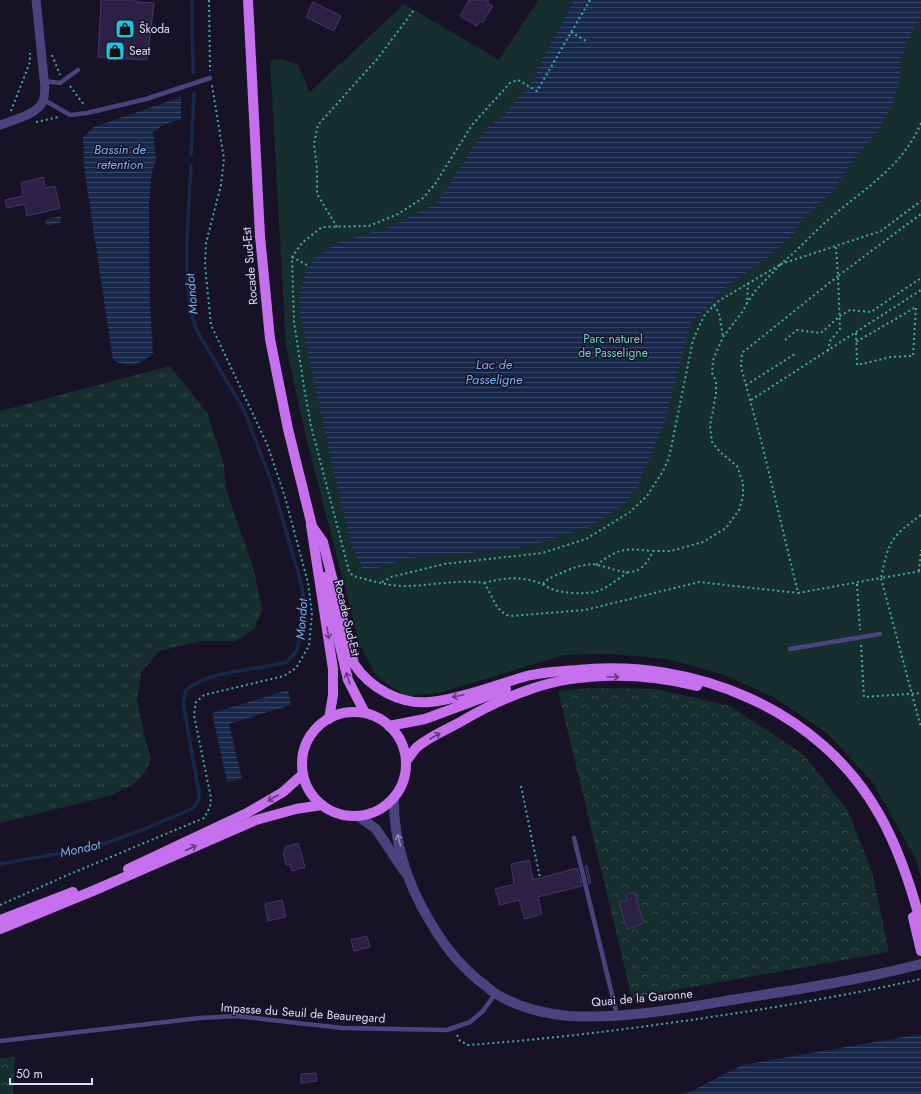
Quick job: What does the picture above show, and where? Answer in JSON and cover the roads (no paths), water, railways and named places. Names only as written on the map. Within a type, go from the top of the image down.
[{"type":"main road","name":"Rocade Sud-Est","points":[[248,0],[260,236],[270,339],[288,429],[311,525],[333,669],[333,695],[329,719]]},
{"type":"main road","name":"Rocade Sud-Est","points":[[311,525],[316,539],[345,669],[353,692],[364,713]]},
{"type":"main road","points":[[311,525],[323,542],[354,664],[363,677],[392,696],[430,702],[471,693],[529,675],[578,669],[617,667],[652,670],[714,683],[740,693],[791,721],[837,759],[879,814],[904,867],[919,924],[921,952]]},
{"type":"main road","points":[[389,726],[425,719],[529,681],[578,669]]},
{"type":"main road","points":[[406,761],[417,747],[432,737],[487,707],[532,688],[574,679],[610,676],[668,681],[732,696],[779,721],[812,744],[844,776],[870,810],[882,832],[896,862],[919,924]]},
{"type":"main road","points":[[346,713],[364,713],[378,718],[389,726],[401,742],[406,761],[403,781],[394,798],[384,807],[372,814],[358,816],[339,814],[322,805],[313,796],[307,786],[303,774],[303,758],[307,742],[316,729],[329,719],[346,713]]},
{"type":"main road","points":[[0,920],[120,872],[247,813],[283,792],[303,774]]},
{"type":"main road","points":[[0,929],[95,890],[256,820],[296,809],[322,805]]},
{"type":"street","points":[[0,125],[31,113],[37,109],[44,100],[44,81],[36,0]]},
{"type":"street","name":"Quai de la Garonne","points":[[394,798],[394,824],[409,878],[422,908],[443,944],[461,966],[495,994],[525,1007],[568,1016],[617,1016],[745,998],[847,981],[917,965]]},
{"type":"street","name":"Quai de la Garonne","points":[[358,816],[376,829],[409,878]]},
{"type":"lane","points":[[44,81],[60,83],[65,81],[78,70]]},
{"type":"lane","points":[[44,100],[70,115],[146,99],[208,79]]},
{"type":"lane","points":[[790,648],[880,634]]},
{"type":"lane","points":[[574,838],[617,1016]]},
{"type":"lane","name":"Impasse du Seuil de Beauregard","points":[[0,1041],[200,1018],[236,1016],[342,1028],[447,1030],[470,1022],[483,1011],[495,994]]},
{"type":"water","name":"Lac de Passeligne","points":[[574,0],[921,0],[921,17],[913,29],[900,60],[900,80],[892,105],[877,132],[855,157],[832,192],[800,221],[793,235],[769,256],[727,286],[691,323],[664,423],[637,487],[625,503],[592,526],[538,543],[514,549],[409,558],[367,571],[363,570],[352,546],[334,473],[301,320],[298,302],[306,270],[316,257],[337,243],[392,226],[437,203],[477,141],[489,126],[502,117],[535,78],[539,66]]},
{"type":"water","name":"Bassin de retention","points":[[181,97],[181,119],[163,125],[153,132],[156,160],[152,172],[149,203],[150,303],[153,353],[139,363],[130,365],[119,363],[113,360],[84,167],[83,137],[94,127]]},
{"type":"water","points":[[60,216],[61,222],[47,226],[45,220]]},
{"type":"water","points":[[288,690],[291,705],[229,724],[242,779],[227,782],[212,713]]},
{"type":"water","points":[[921,1034],[921,1094],[680,1094],[690,1092],[742,1065]]},
{"type":"waterway","points":[[192,0],[193,73]]},
{"type":"waterway","points":[[191,155],[194,93]]},
{"type":"waterway","name":"Mondot","points":[[0,864],[95,847],[142,830],[192,809],[198,802],[199,793],[183,702],[186,690],[196,683],[220,674],[287,662],[297,650],[303,625],[304,600],[301,583],[273,486],[244,410],[197,331],[192,313],[187,272],[191,165]]},
{"type":"place","name":"Škoda","points":[[125,29]]},
{"type":"place","name":"Seat","points":[[115,51]]},
{"type":"park label","name":"Parc naturel de Passeligne","points":[[613,346]]}]
